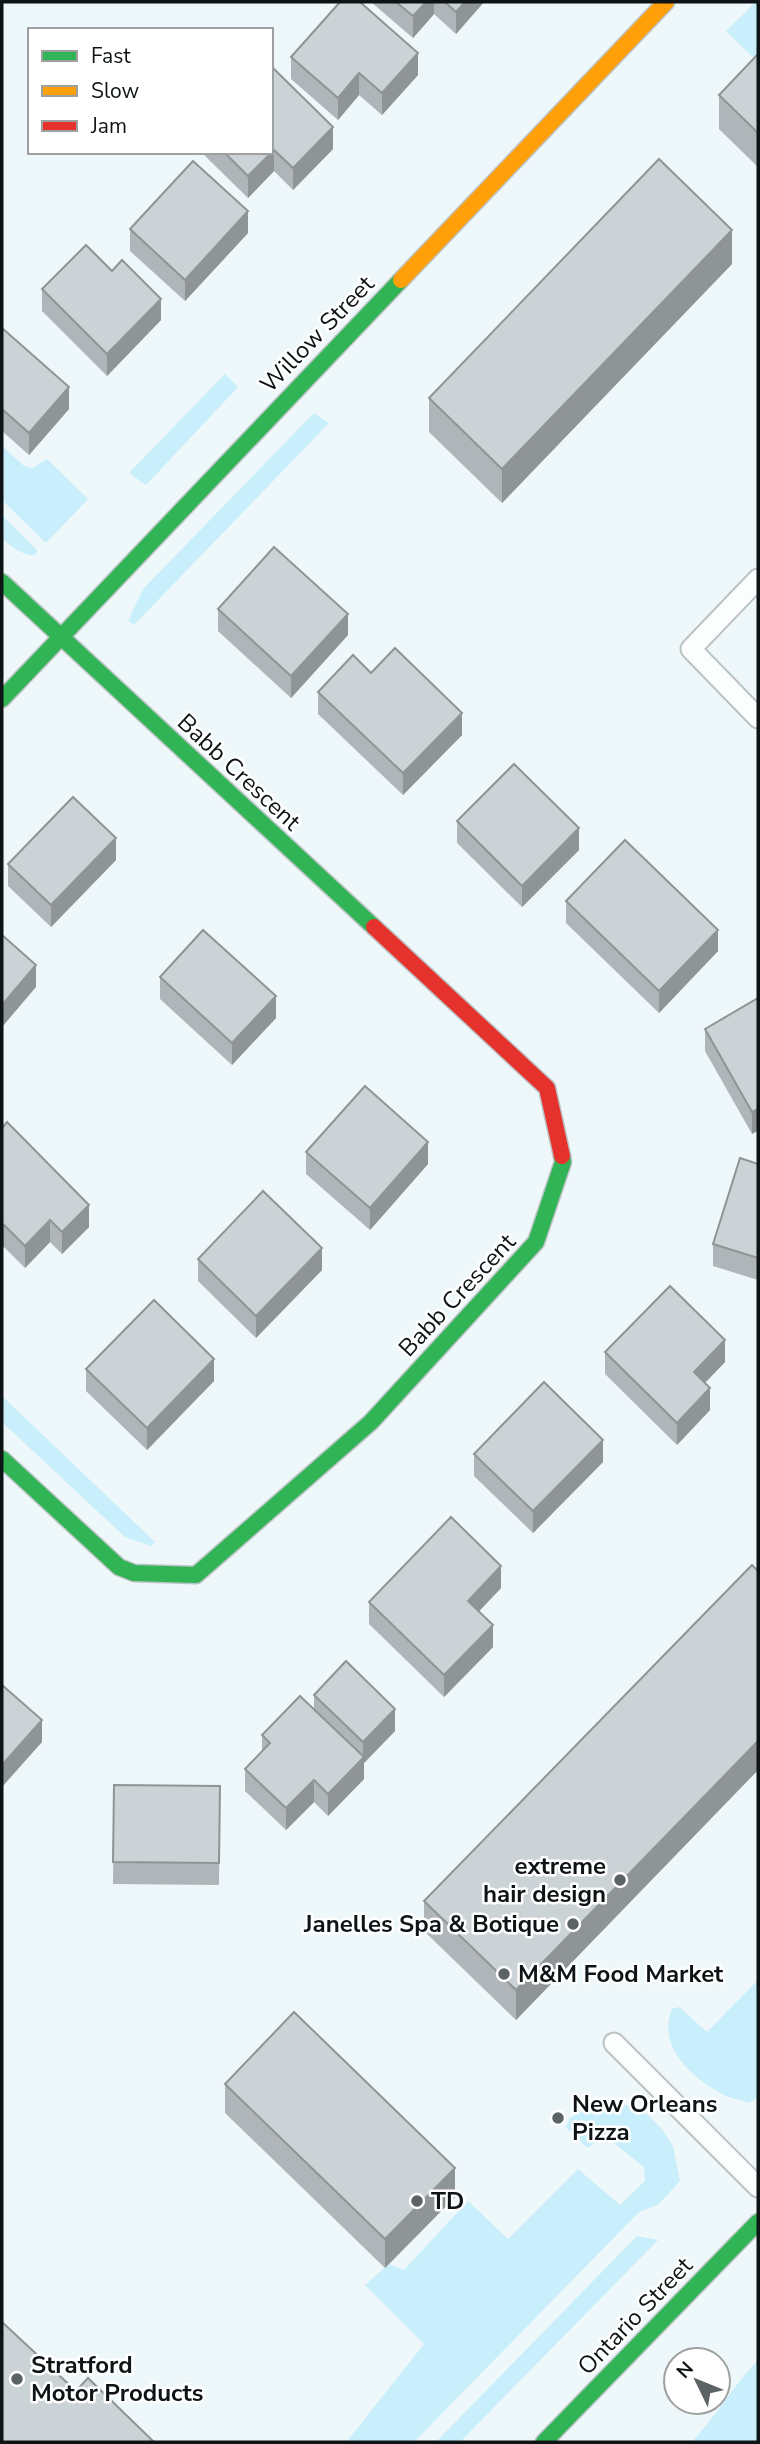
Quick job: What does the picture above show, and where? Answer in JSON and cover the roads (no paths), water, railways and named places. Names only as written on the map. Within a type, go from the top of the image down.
[{"type":"street","name":"Willow Street","points":[[2,699],[666,2]]},
{"type":"street","name":"Babb Crescent","points":[[2,583],[547,1088],[563,1162],[536,1242],[371,1422],[196,1574],[134,1573],[119,1567],[2,1459]]},
{"type":"street","name":"Ontario Street","points":[[544,2442],[758,2222]]},
{"type":"lane","points":[[758,579],[691,649],[758,718]]},
{"type":"lane","points":[[614,2043],[758,2187]]},
{"type":"place","name":"extreme hair design","points":[[620,1880]]},
{"type":"place","name":"Janelles Spa & Botique","points":[[573,1924]]},
{"type":"place","name":"M&M Food Market","points":[[504,1974]]},
{"type":"place","name":"New Orleans Pizza","points":[[558,2118]]},
{"type":"place","name":"TD","points":[[417,2201]]},
{"type":"place","name":"Stratford Motor Products","points":[[17,2379]]}]
